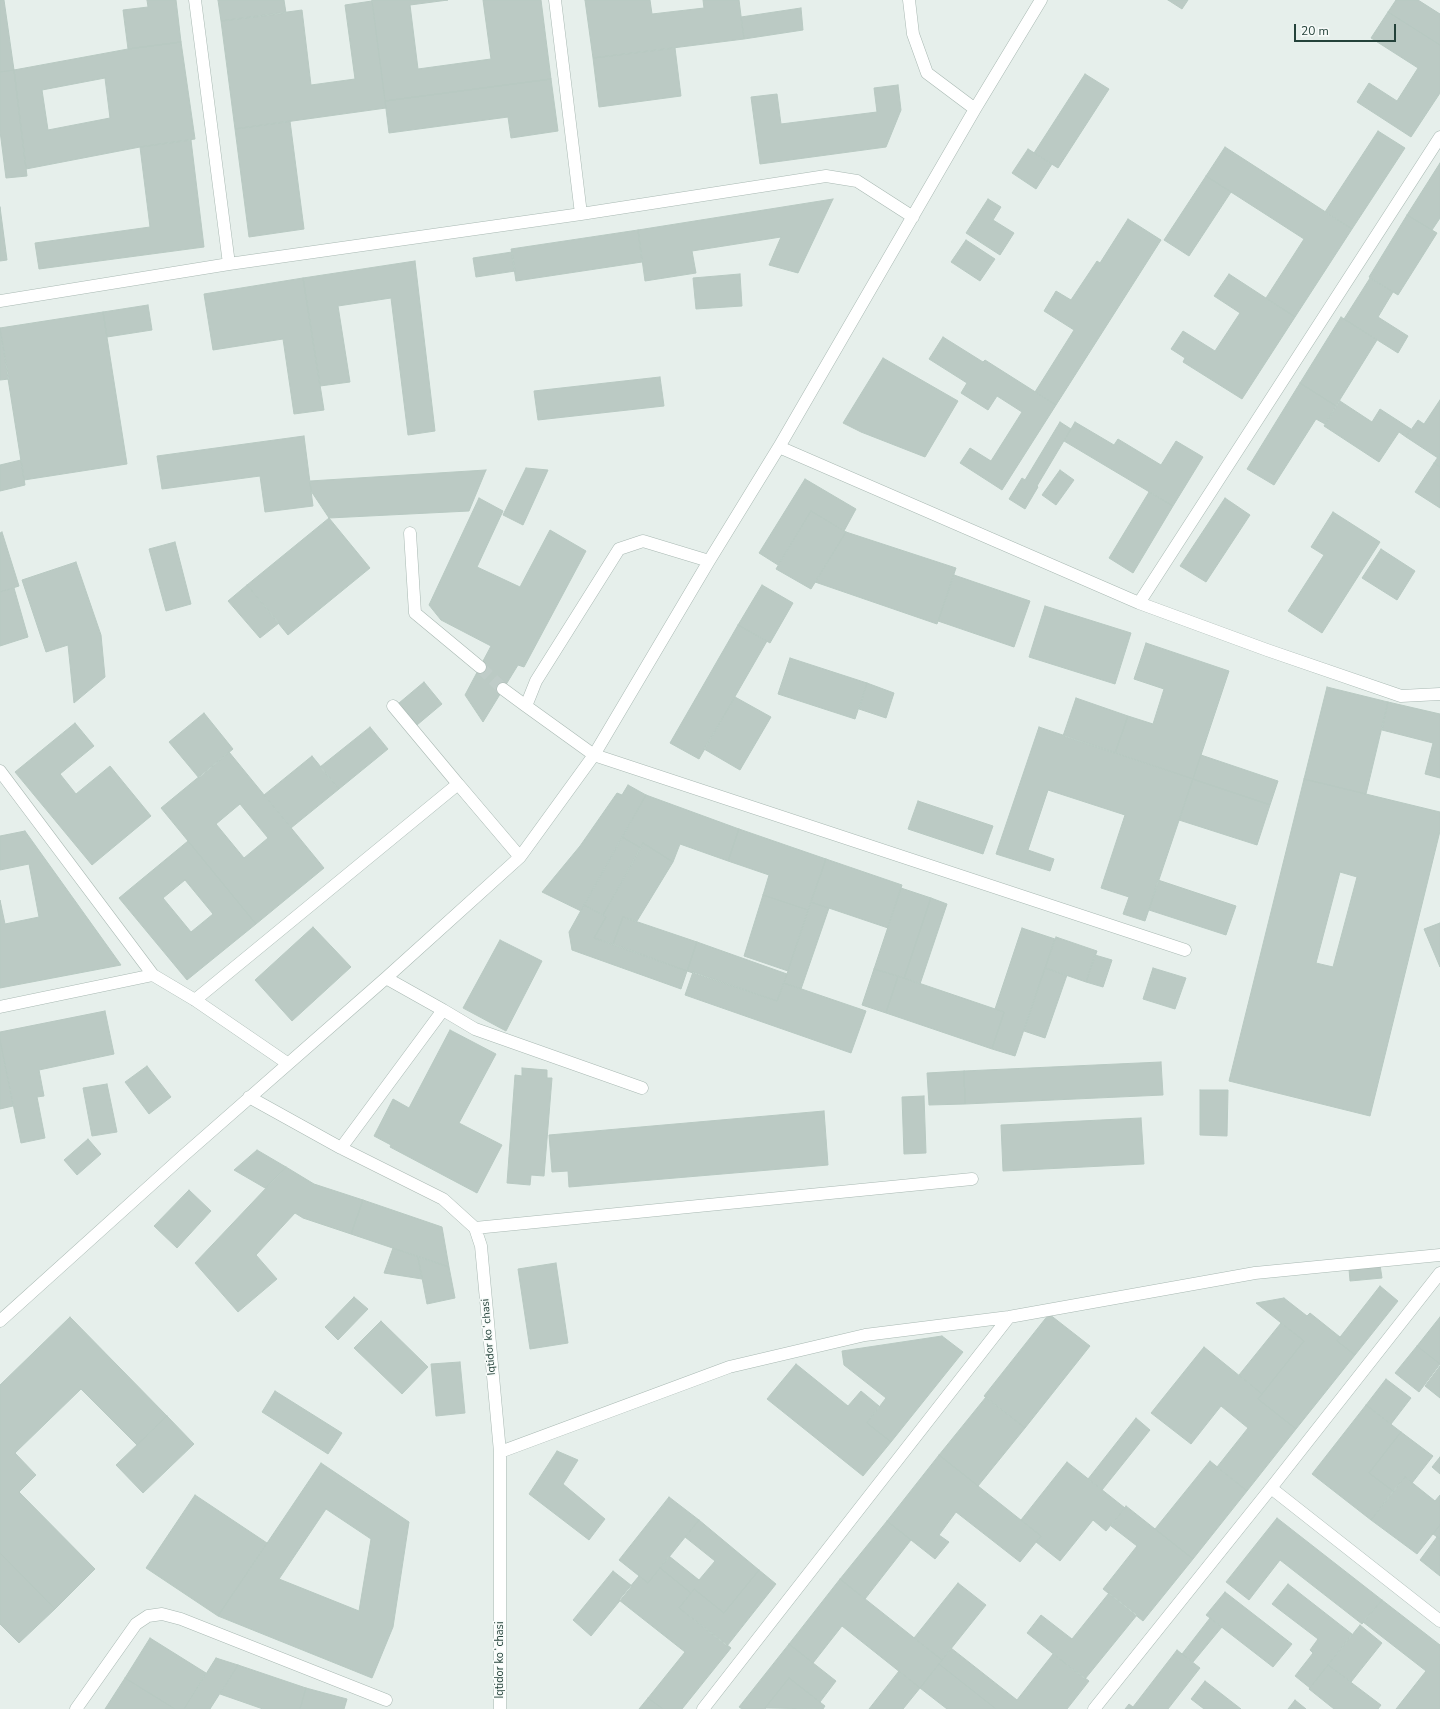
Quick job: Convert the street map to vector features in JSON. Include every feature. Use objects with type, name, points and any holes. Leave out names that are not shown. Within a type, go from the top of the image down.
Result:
[{"type":"street","points":[[195,0],[229,264]]},
{"type":"street","points":[[555,0],[581,214]]},
{"type":"street","points":[[908,0],[913,34],[926,73],[975,109]]},
{"type":"street","points":[[0,1320],[287,1063],[386,978],[520,857],[594,755],[709,561],[779,448],[975,109],[1041,0]]},
{"type":"street","points":[[1139,604],[1440,137]]},
{"type":"street","points":[[0,301],[229,264],[581,214],[826,176],[857,181],[913,217]]},
{"type":"street","points":[[779,448],[1139,604],[1401,696],[1440,694]]},
{"type":"street","points":[[410,533],[415,613],[480,667]]},
{"type":"street","points":[[526,706],[536,681],[619,549],[643,541],[709,561]]},
{"type":"street","points":[[503,688],[594,755],[1185,950]]},
{"type":"street","points":[[393,706],[520,857]]},
{"type":"street","points":[[0,771],[153,975],[195,1000],[287,1063]]},
{"type":"street","points":[[195,1000],[458,784]]},
{"type":"street","points":[[0,1007],[153,975]]},
{"type":"street","points":[[386,978],[475,1029],[642,1088]]},
{"type":"street","points":[[340,1148],[443,1010]]},
{"type":"street","points":[[249,1097],[340,1148],[443,1199],[475,1228],[972,1180]]},
{"type":"street","name":"Iqtidor koʻchasi","points":[[475,1228],[481,1246],[500,1452],[500,1709]]},
{"type":"street","points":[[500,1452],[729,1367],[865,1335],[1009,1317],[1255,1273],[1440,1255]]},
{"type":"street","points":[[1094,1709],[1271,1488],[1440,1273]]},
{"type":"street","points":[[703,1709],[1009,1317]]},
{"type":"street","points":[[1271,1488],[1440,1621]]},
{"type":"street","points":[[76,1709],[136,1624],[148,1616],[162,1614],[188,1622],[386,1700]]},
{"type":"building","points":[[0,0],[4,0],[14,70],[0,72]]},
{"type":"building","points":[[147,0],[176,0],[181,42],[128,49],[123,10],[148,7]]},
{"type":"building","points":[[218,0],[284,0],[286,13],[221,21]]},
{"type":"building","points":[[372,0],[448,0],[410,5],[418,69],[491,59],[483,0],[541,0],[551,79],[385,101]]},
{"type":"building","points":[[585,0],[650,0],[652,14],[704,8],[703,0],[739,0],[744,39],[593,58]]},
{"type":"building","points":[[1168,0],[1188,0],[1182,9]]},
{"type":"building","points":[[1396,0],[1418,0],[1440,14],[1440,45],[1388,12]]},
{"type":"building","points":[[372,1],[386,108],[235,129],[221,21],[302,10],[311,85],[355,79],[345,5]]},
{"type":"building","points":[[801,8],[803,30],[744,39],[741,17]]},
{"type":"building","points":[[1388,12],[1440,45],[1440,93],[1411,137],[1357,102],[1369,83],[1397,101],[1418,68],[1371,38]]},
{"type":"building","points":[[181,42],[195,139],[140,147],[26,169],[14,70],[128,49]],"holes":[[[105,78],[110,118],[48,130],[42,90]]]},
{"type":"building","points":[[675,48],[681,96],[599,107],[593,58]]},
{"type":"building","points":[[14,70],[27,176],[6,178],[0,131],[0,72]]},
{"type":"building","points":[[1085,74],[1109,89],[1058,168],[1034,153]]},
{"type":"building","points":[[551,79],[558,131],[511,138],[508,117],[389,133],[385,101]]},
{"type":"building","points":[[898,85],[901,110],[886,147],[760,164],[751,97],[777,94],[781,124],[877,112],[874,88]]},
{"type":"building","points":[[290,121],[304,229],[249,237],[235,129]]},
{"type":"building","points":[[1378,131],[1405,148],[1352,229],[1325,212]]},
{"type":"building","points":[[191,140],[204,247],[39,269],[35,243],[150,227],[140,147]]},
{"type":"building","points":[[1225,147],[1352,229],[1295,317],[1266,298],[1304,239],[1206,176]]},
{"type":"building","points":[[1028,149],[1052,164],[1036,189],[1012,173]]},
{"type":"building","points":[[1440,163],[1440,218],[1432,230],[1407,215]]},
{"type":"building","points":[[1206,176],[1231,192],[1189,256],[1164,240]]},
{"type":"building","points":[[833,199],[798,273],[769,265],[781,237],[692,251],[696,273],[645,281],[638,230]]},
{"type":"building","points":[[988,199],[1001,207],[993,220],[1014,233],[1000,255],[966,233]]},
{"type":"building","points":[[0,207],[7,260],[0,261]]},
{"type":"building","points":[[1407,215],[1437,233],[1398,295],[1369,277]]},
{"type":"building","points":[[1128,219],[1161,240],[1056,405],[1035,392],[1074,330],[1044,311],[1056,291],[1071,300],[1097,261],[1100,263]]},
{"type":"building","points":[[638,230],[642,262],[516,281],[511,249]]},
{"type":"building","points":[[966,240],[995,259],[980,281],[951,262]]},
{"type":"building","points":[[512,252],[515,271],[476,277],[473,258]]},
{"type":"building","points":[[415,261],[435,431],[408,435],[391,298],[338,306],[350,382],[320,386],[303,278]]},
{"type":"building","points":[[740,274],[742,306],[696,309],[693,278]]},
{"type":"building","points":[[1229,274],[1295,317],[1242,399],[1183,362],[1185,358],[1171,349],[1183,331],[1215,351],[1240,313],[1214,296]]},
{"type":"building","points":[[303,278],[324,410],[294,414],[283,339],[213,350],[204,294]]},
{"type":"building","points":[[1370,278],[1393,292],[1378,317],[1408,336],[1398,353],[1344,319]]},
{"type":"building","points":[[148,305],[152,330],[107,337],[103,312]]},
{"type":"building","points":[[103,312],[127,464],[24,480],[0,328]]},
{"type":"building","points":[[1341,317],[1377,340],[1336,406],[1300,383]]},
{"type":"building","points":[[0,328],[9,379],[0,380]]},
{"type":"building","points":[[943,337],[983,362],[985,360],[1056,405],[1002,490],[960,463],[970,448],[991,461],[1022,412],[997,396],[988,410],[961,393],[967,383],[929,359]]},
{"type":"building","points":[[883,358],[958,401],[925,457],[861,432],[843,423]]},
{"type":"building","points":[[660,377],[664,406],[538,420],[534,391]]},
{"type":"building","points":[[1300,383],[1336,406],[1325,424],[1316,419],[1274,485],[1247,469]]},
{"type":"building","points":[[1440,400],[1440,454],[1438,458],[1406,437],[1418,420],[1424,424]]},
{"type":"building","points":[[1340,401],[1372,422],[1380,409],[1411,429],[1406,437],[1399,432],[1379,462],[1324,426]]},
{"type":"building","points":[[1060,422],[1071,429],[1025,509],[1009,499],[1022,478],[1025,480]]},
{"type":"building","points":[[1075,422],[1114,445],[1118,439],[1161,465],[1176,441],[1203,457],[1173,506],[1064,441]]},
{"type":"building","points":[[304,436],[313,506],[265,512],[260,476],[162,489],[157,456]]},
{"type":"building","points":[[1440,454],[1440,467],[1434,463]]},
{"type":"building","points":[[21,460],[25,485],[0,491],[0,465]]},
{"type":"building","points":[[1434,463],[1440,467],[1440,508],[1415,492]]},
{"type":"building","points":[[526,468],[548,470],[523,525],[503,515]]},
{"type":"building","points":[[486,470],[469,511],[329,518],[311,491],[310,481]]},
{"type":"building","points":[[1060,470],[1074,480],[1056,505],[1042,495]]},
{"type":"building","points":[[805,479],[856,509],[844,531],[811,511],[778,565],[759,553]]},
{"type":"building","points":[[1149,492],[1173,506],[1133,573],[1109,558]]},
{"type":"building","points":[[479,498],[503,511],[477,567],[520,587],[550,530],[586,551],[524,667],[518,665],[483,722],[465,695],[491,646],[441,620],[429,605]]},
{"type":"building","points":[[1225,498],[1250,515],[1206,582],[1180,566]]},
{"type":"building","points":[[811,511],[846,532],[811,589],[776,569]]},
{"type":"building","points":[[1333,512],[1380,542],[1322,633],[1288,611],[1324,555],[1311,547]]},
{"type":"building","points":[[329,518],[370,568],[288,635],[247,585]]},
{"type":"building","points":[[2,532],[19,586],[0,592],[0,533]]},
{"type":"building","points":[[846,532],[956,568],[937,624],[815,582]]},
{"type":"building","points":[[175,542],[191,604],[166,611],[149,549]]},
{"type":"building","points":[[1381,549],[1415,571],[1397,600],[1362,578]]},
{"type":"building","points":[[76,562],[101,635],[105,677],[74,703],[68,645],[46,652],[22,580]]},
{"type":"building","points":[[954,575],[1030,601],[1014,647],[938,621]]},
{"type":"building","points":[[247,585],[279,623],[260,638],[228,601]]},
{"type":"building","points":[[762,585],[793,603],[770,643],[738,625]]},
{"type":"building","points":[[14,588],[28,637],[0,646],[0,592]]},
{"type":"building","points":[[1045,606],[1131,633],[1115,684],[1029,657]]},
{"type":"building","points":[[738,625],[767,641],[699,759],[670,743]]},
{"type":"building","points":[[1146,643],[1229,671],[1193,779],[1115,753],[1128,716],[1153,724],[1164,689],[1134,679]]},
{"type":"building","points":[[790,658],[867,683],[855,719],[778,694]]},
{"type":"building","points":[[424,682],[442,704],[417,725],[399,703]]},
{"type":"building","points":[[867,683],[894,693],[886,718],[859,709]]},
{"type":"building","points":[[1327,687],[1388,702],[1366,794],[1304,779]]},
{"type":"building","points":[[735,697],[771,717],[740,770],[704,749]]},
{"type":"building","points":[[1076,698],[1128,716],[1115,753],[1063,736]]},
{"type":"building","points":[[1388,702],[1440,714],[1440,778],[1425,774],[1433,743],[1382,730]]},
{"type":"building","points":[[204,713],[233,749],[199,778],[169,742]]},
{"type":"building","points":[[75,723],[94,746],[60,774],[76,794],[110,766],[151,816],[92,865],[15,772]]},
{"type":"building","points":[[370,727],[388,749],[339,789],[320,767]]},
{"type":"building","points":[[1039,727],[1193,779],[1145,921],[1123,914],[1129,897],[1101,888],[1125,815],[1048,790],[1028,850],[1054,859],[1050,871],[996,854]]},
{"type":"building","points":[[229,752],[324,868],[256,924],[161,808]],"holes":[[[240,804],[268,838],[244,858],[216,824]]]},
{"type":"building","points":[[1201,755],[1278,781],[1270,805],[1193,779]]},
{"type":"building","points":[[312,756],[339,789],[291,828],[264,795]]},
{"type":"building","points":[[1193,779],[1270,805],[1257,845],[1179,820]]},
{"type":"building","points":[[1304,779],[1440,812],[1440,831],[1370,1116],[1229,1081]],"holes":[[[1340,872],[1357,877],[1333,967],[1316,963]]]},
{"type":"building","points":[[628,785],[646,795],[581,911],[542,892],[580,846],[617,793],[622,795]]},
{"type":"building","points":[[646,795],[739,829],[728,861],[680,844],[673,862],[643,843],[641,848],[622,837]]},
{"type":"building","points":[[918,801],[993,826],[983,854],[908,829]]},
{"type":"building","points":[[739,829],[826,859],[808,910],[763,895],[769,875],[728,861]]},
{"type":"building","points":[[25,831],[121,965],[0,988],[0,900],[5,924],[39,917],[29,864],[0,870],[0,836]]},
{"type":"building","points":[[622,837],[641,848],[603,915],[584,905]]},
{"type":"building","points":[[188,841],[256,924],[187,980],[119,898]],"holes":[[[185,880],[213,914],[191,932],[163,898]]]},
{"type":"building","points":[[643,843],[673,862],[637,921],[623,917],[613,944],[594,938],[606,917],[603,915]]},
{"type":"building","points":[[826,859],[902,885],[888,928],[811,902]]},
{"type":"building","points":[[1158,880],[1236,906],[1226,935],[1149,910]]},
{"type":"building","points":[[901,888],[931,898],[904,978],[874,969]]},
{"type":"building","points":[[763,895],[808,910],[788,971],[744,956]]},
{"type":"building","points":[[931,898],[947,904],[920,984],[904,978]]},
{"type":"building","points":[[811,902],[829,908],[801,989],[784,983]]},
{"type":"building","points":[[584,905],[606,917],[594,938],[687,971],[681,989],[572,950],[569,932]]},
{"type":"building","points":[[623,917],[697,942],[687,971],[613,944]]},
{"type":"building","points":[[1440,923],[1440,967],[1424,929]]},
{"type":"building","points":[[313,927],[351,967],[292,1021],[255,980]]},
{"type":"building","points":[[1022,928],[1055,939],[1015,1056],[992,1049],[1004,1012],[995,1009]]},
{"type":"building","points":[[1056,937],[1097,951],[1086,982],[1045,968]]},
{"type":"building","points":[[500,940],[542,961],[506,1031],[463,1008]]},
{"type":"building","points":[[697,942],[787,974],[777,1001],[687,971]]},
{"type":"building","points":[[1095,955],[1112,960],[1103,987],[1086,982]]},
{"type":"building","points":[[1045,968],[1067,975],[1045,1038],[1024,1031]]},
{"type":"building","points":[[1153,968],[1186,978],[1175,1009],[1143,999]]},
{"type":"building","points":[[874,969],[898,976],[886,1013],[862,1005]]},
{"type":"building","points":[[693,972],[777,1001],[784,983],[866,1011],[851,1053],[685,995]]},
{"type":"building","points":[[898,976],[1004,1012],[992,1049],[886,1013]]},
{"type":"building","points":[[105,1011],[114,1054],[39,1070],[44,1096],[37,1097],[45,1138],[21,1143],[0,1040],[0,1032]]},
{"type":"building","points":[[450,1030],[496,1054],[459,1123],[502,1145],[477,1193],[390,1147],[391,1145],[374,1136],[393,1099],[409,1108]]},
{"type":"building","points":[[0,1040],[13,1106],[0,1109]]},
{"type":"building","points":[[1161,1062],[1163,1095],[965,1104],[964,1071]]},
{"type":"building","points":[[147,1066],[171,1097],[149,1114],[125,1082]]},
{"type":"building","points":[[522,1068],[547,1070],[547,1078],[552,1078],[544,1176],[531,1175],[530,1185],[507,1183],[515,1075],[522,1076]]},
{"type":"building","points":[[964,1071],[965,1104],[929,1105],[927,1073]]},
{"type":"building","points":[[107,1084],[117,1132],[92,1136],[83,1088]]},
{"type":"building","points":[[1200,1090],[1228,1090],[1227,1136],[1200,1135]]},
{"type":"building","points":[[924,1096],[926,1153],[904,1154],[902,1097]]},
{"type":"building","points":[[824,1111],[828,1165],[569,1187],[568,1171],[552,1172],[549,1135]]},
{"type":"building","points":[[1141,1118],[1144,1164],[1003,1171],[1001,1125]]},
{"type":"building","points":[[88,1139],[101,1154],[77,1175],[64,1160]]},
{"type":"building","points":[[257,1150],[286,1167],[265,1188],[234,1170]]},
{"type":"building","points":[[286,1167],[314,1184],[363,1200],[351,1234],[303,1218],[295,1213],[256,1255],[277,1279],[238,1312],[195,1263]]},
{"type":"building","points":[[189,1190],[211,1211],[177,1248],[154,1226]]},
{"type":"building","points":[[363,1200],[442,1227],[449,1267],[351,1234]]},
{"type":"building","points":[[393,1248],[418,1257],[422,1279],[384,1273]]},
{"type":"building","points":[[418,1257],[449,1267],[455,1298],[427,1304]]},
{"type":"building","points":[[556,1263],[568,1343],[530,1349],[518,1269]]},
{"type":"building","points":[[1380,1265],[1382,1278],[1350,1281],[1349,1269]]},
{"type":"building","points":[[1380,1286],[1398,1301],[1355,1355],[1337,1341]]},
{"type":"building","points":[[354,1297],[368,1309],[338,1340],[325,1327]]},
{"type":"building","points":[[1284,1298],[1307,1316],[1310,1313],[1340,1337],[1337,1341],[1355,1355],[1296,1429],[1258,1399],[1304,1341],[1256,1303]]},
{"type":"building","points":[[1049,1314],[1090,1346],[1025,1428],[984,1396]]},
{"type":"building","points":[[70,1317],[167,1416],[137,1445],[81,1389],[15,1453],[36,1475],[19,1492],[95,1569],[55,1609],[0,1553],[0,1385]]},
{"type":"building","points":[[1440,1317],[1440,1364],[1417,1346]]},
{"type":"building","points":[[381,1321],[428,1367],[402,1394],[354,1348]]},
{"type":"building","points":[[1281,1323],[1304,1341],[1262,1394],[1239,1375]]},
{"type":"building","points":[[942,1336],[963,1352],[891,1442],[867,1423],[886,1398],[844,1365],[842,1351]]},
{"type":"building","points":[[1417,1346],[1440,1364],[1419,1392],[1395,1373]]},
{"type":"building","points":[[1204,1347],[1262,1394],[1258,1399],[1296,1429],[1247,1491],[1217,1467],[1248,1428],[1221,1406],[1191,1444],[1151,1413]]},
{"type":"building","points":[[460,1362],[465,1413],[436,1416],[431,1364]]},
{"type":"building","points":[[796,1364],[848,1406],[861,1391],[879,1406],[867,1423],[891,1442],[863,1476],[767,1399]]},
{"type":"building","points":[[1440,1366],[1440,1398],[1425,1386]]},
{"type":"building","points":[[1386,1379],[1411,1398],[1391,1424],[1366,1405]]},
{"type":"building","points":[[275,1391],[342,1433],[328,1454],[262,1412]]},
{"type":"building","points":[[986,1397],[1025,1428],[978,1486],[939,1455]]},
{"type":"building","points":[[1366,1405],[1401,1432],[1369,1473],[1393,1491],[1371,1520],[1312,1474]]},
{"type":"building","points":[[167,1416],[194,1444],[143,1493],[116,1465]]},
{"type":"building","points":[[1136,1418],[1150,1430],[1102,1490],[1088,1479]]},
{"type":"building","points":[[1401,1432],[1433,1456],[1412,1483],[1405,1477],[1393,1491],[1369,1473]]},
{"type":"building","points":[[557,1451],[578,1460],[563,1484],[605,1519],[589,1540],[529,1494]]},
{"type":"building","points":[[939,1455],[1041,1536],[1020,1562],[956,1512],[939,1535],[949,1542],[935,1559],[887,1521]]},
{"type":"building","points":[[1440,1457],[1440,1474],[1432,1467]]},
{"type":"building","points":[[1210,1461],[1247,1491],[1193,1559],[1155,1529]]},
{"type":"building","points":[[1067,1462],[1125,1508],[1106,1531],[1093,1520],[1060,1561],[1036,1542],[1041,1536],[1021,1520]]},
{"type":"building","points":[[321,1463],[409,1522],[393,1627],[372,1678],[218,1616]],"holes":[[[326,1509],[371,1539],[359,1611],[279,1579]]]},
{"type":"building","points":[[1405,1477],[1435,1501],[1440,1495],[1440,1525],[1417,1554],[1371,1520]]},
{"type":"building","points":[[195,1495],[267,1543],[218,1616],[146,1568]]},
{"type":"building","points":[[669,1497],[699,1520],[648,1583],[619,1560]]},
{"type":"building","points":[[1126,1506],[1193,1559],[1143,1621],[1103,1589],[1137,1546],[1111,1526]]},
{"type":"building","points":[[1277,1518],[1382,1600],[1362,1624],[1280,1560],[1249,1600],[1226,1582]]},
{"type":"building","points":[[699,1520],[759,1570],[724,1613],[694,1589],[691,1593],[660,1568],[669,1556],[699,1580],[715,1561],[685,1537]]},
{"type":"building","points":[[887,1521],[911,1540],[865,1599],[840,1579]]},
{"type":"building","points":[[1440,1525],[1440,1539],[1433,1534]]},
{"type":"building","points":[[1437,1537],[1440,1539],[1440,1576],[1420,1560]]},
{"type":"building","points":[[0,1553],[55,1609],[19,1643],[0,1624]]},
{"type":"building","points":[[660,1568],[691,1593],[679,1608],[731,1648],[682,1709],[663,1709],[648,1698],[685,1652],[619,1600],[639,1576],[648,1583]]},
{"type":"building","points":[[759,1570],[776,1584],[727,1646],[679,1608],[694,1589],[724,1613]]},
{"type":"building","points":[[613,1571],[632,1586],[591,1636],[573,1620]]},
{"type":"building","points":[[840,1579],[942,1660],[920,1688],[842,1626],[813,1663],[789,1644]]},
{"type":"building","points":[[958,1583],[986,1605],[942,1660],[914,1638]]},
{"type":"building","points":[[1288,1584],[1352,1634],[1310,1688],[1295,1676],[1313,1653],[1310,1650],[1318,1639],[1272,1604]]},
{"type":"building","points":[[1225,1592],[1292,1644],[1273,1667],[1206,1615]]},
{"type":"building","points":[[1109,1593],[1137,1615],[1085,1679],[1027,1633],[1041,1615],[1072,1639]]},
{"type":"building","points":[[1382,1600],[1440,1645],[1440,1709],[1396,1709],[1426,1671],[1363,1622]]},
{"type":"building","points":[[1210,1618],[1222,1627],[1193,1662],[1182,1654]]},
{"type":"building","points":[[1360,1625],[1382,1643],[1351,1682],[1328,1665]]},
{"type":"building","points":[[150,1638],[206,1673],[184,1709],[175,1709],[125,1678]]},
{"type":"building","points":[[789,1644],[836,1681],[820,1702],[789,1678],[765,1708],[766,1709],[742,1709],[739,1707]]},
{"type":"building","points":[[951,1648],[1017,1700],[1053,1654],[1089,1681],[1067,1709],[996,1709],[939,1664]]},
{"type":"building","points":[[1177,1650],[1200,1668],[1168,1709],[1125,1709],[1129,1704],[1133,1707]]},
{"type":"building","points":[[216,1658],[238,1665],[210,1709],[184,1709]]},
{"type":"building","points":[[939,1664],[996,1709],[947,1709],[920,1688]]},
{"type":"building","points":[[238,1665],[306,1688],[300,1709],[263,1709],[220,1694]]},
{"type":"building","points":[[1328,1665],[1381,1705],[1378,1709],[1334,1709],[1309,1689]]},
{"type":"building","points":[[899,1671],[920,1688],[903,1709],[869,1709]]},
{"type":"building","points":[[125,1678],[175,1709],[105,1709]]},
{"type":"building","points":[[789,1678],[825,1706],[823,1709],[765,1708]]},
{"type":"building","points":[[1205,1681],[1241,1709],[1204,1709],[1191,1699]]},
{"type":"building","points":[[306,1688],[347,1699],[344,1709],[300,1709]]},
{"type":"building","points":[[648,1698],[663,1709],[639,1709]]},
{"type":"building","points":[[1295,1700],[1306,1709],[1288,1709]]},
{"type":"tunnel","points":[[480,667],[503,689]]}]
